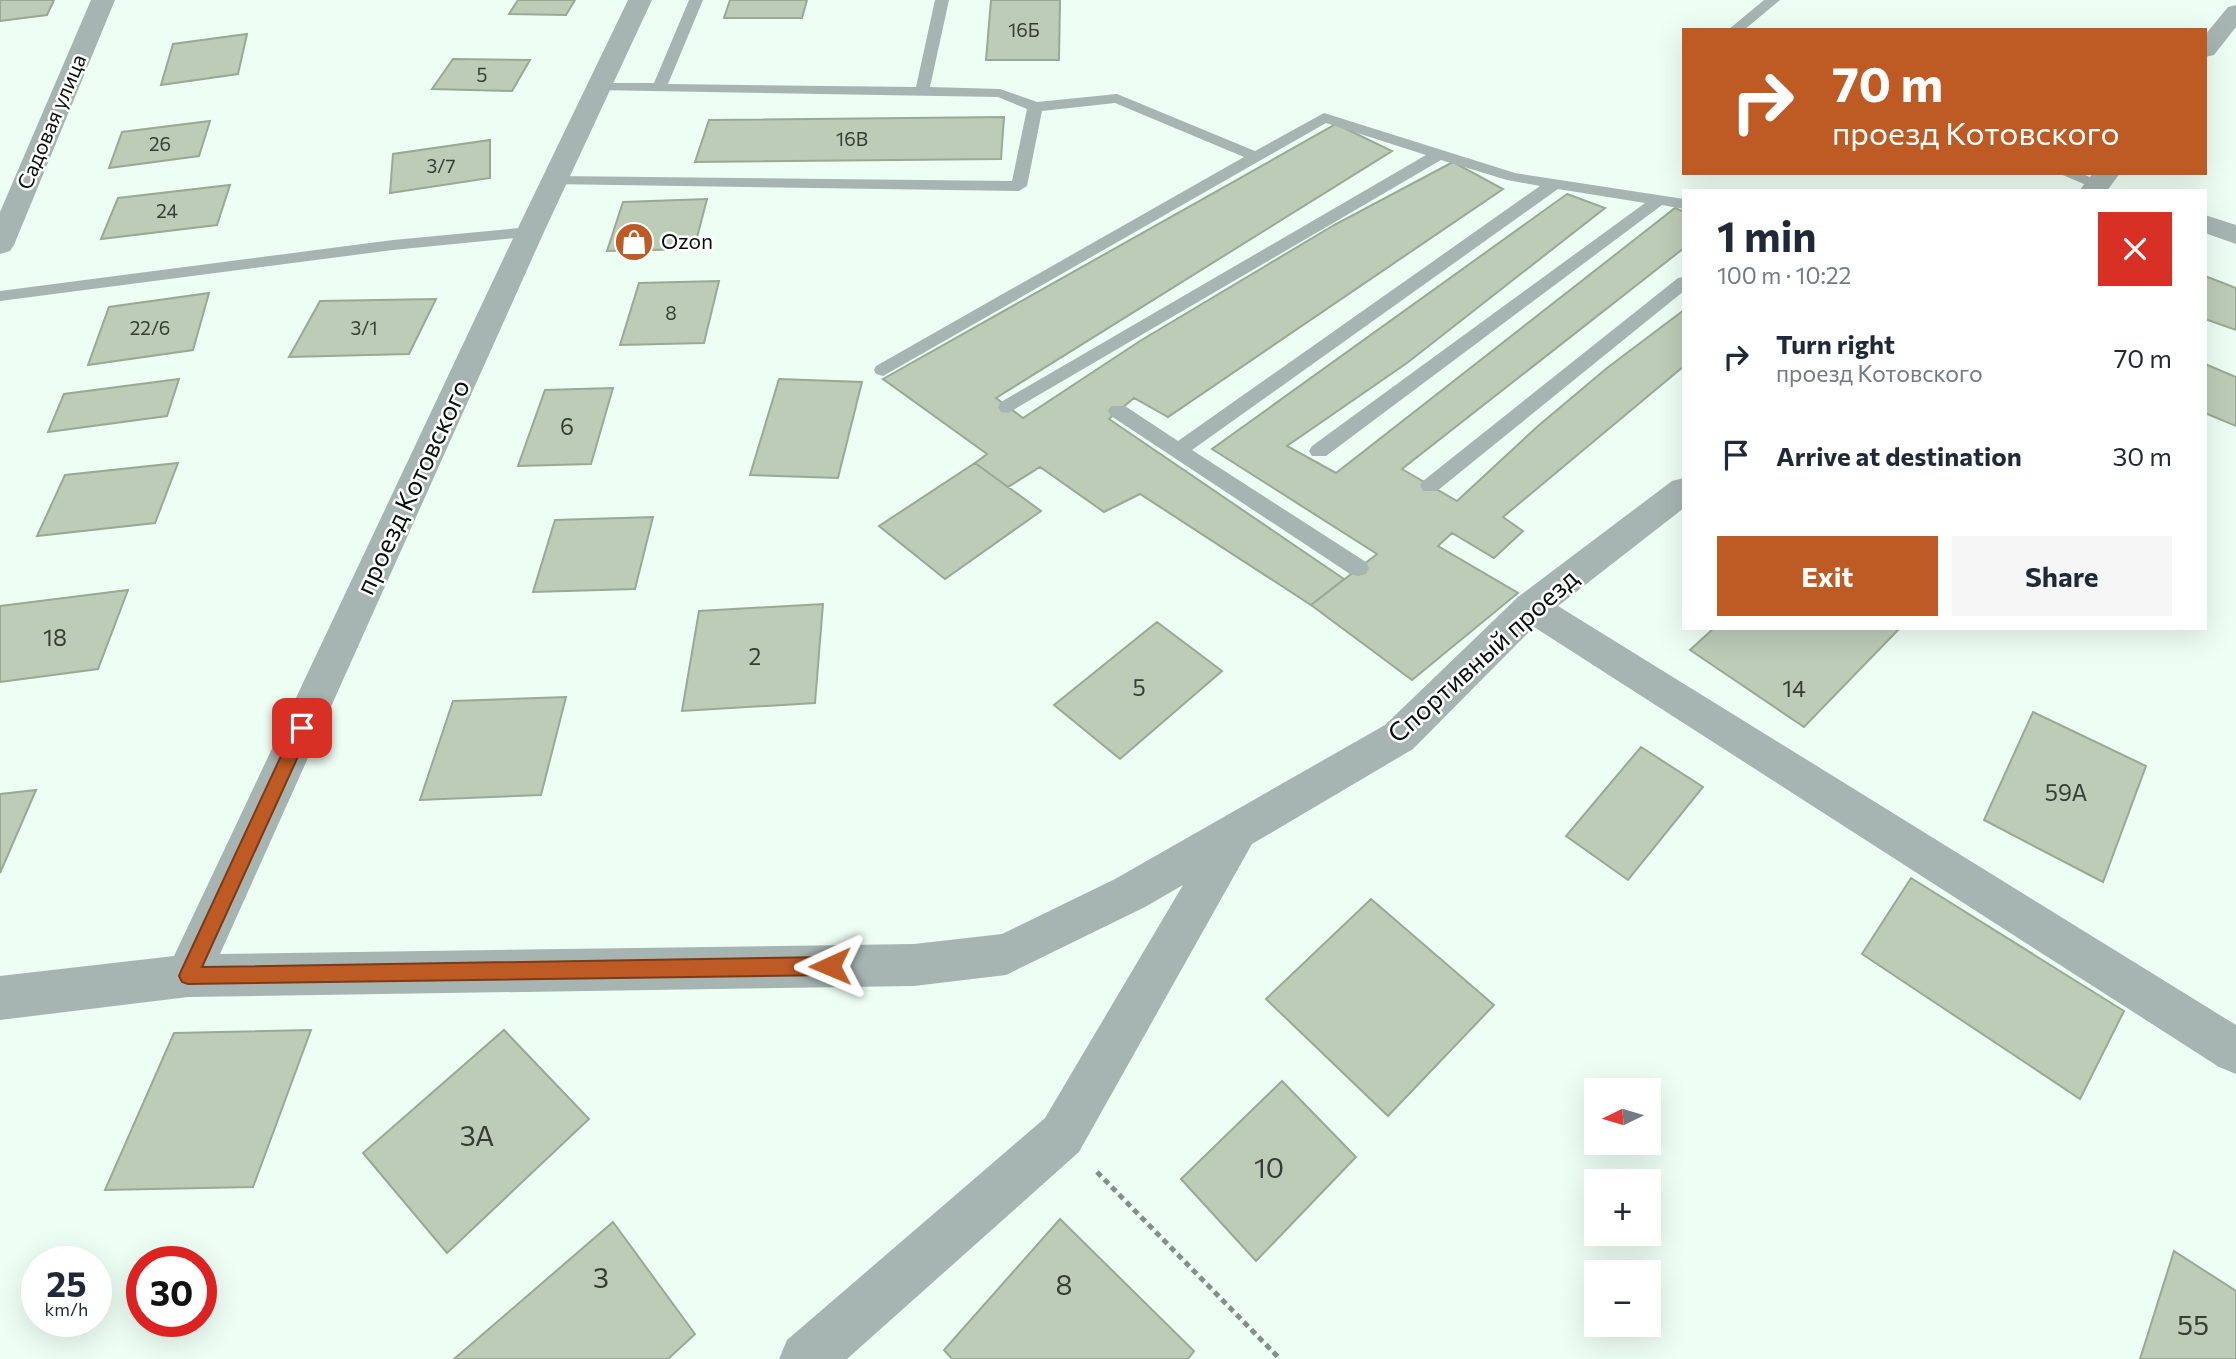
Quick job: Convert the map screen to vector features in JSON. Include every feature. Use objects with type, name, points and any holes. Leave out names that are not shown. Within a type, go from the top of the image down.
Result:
[{"type":"street","name":"Садовая улица","points":[[0,245],[103,0]]},
{"type":"street","name":"проезд Котовского","points":[[188,976],[530,232],[640,0]]},
{"type":"street","points":[[2207,48],[2236,12]]},
{"type":"street","points":[[2207,224],[2236,234]]},
{"type":"street","name":"Спортивный проезд","points":[[0,998],[188,976],[914,965],[1006,954],[1130,893],[1399,737],[1531,607],[1682,492]]},
{"type":"street","points":[[1531,607],[2236,1051]]},
{"type":"street","points":[[806,1359],[1062,1135],[1237,831]]},
{"type":"lane","points":[[659,88],[696,0]]},
{"type":"lane","points":[[922,92],[942,0]]},
{"type":"lane","points":[[1738,28],[1773,0]]},
{"type":"lane","points":[[600,88],[1000,93],[1035,107],[1118,98],[1256,157]]},
{"type":"lane","points":[[555,181],[1019,186],[1035,107]]},
{"type":"lane","points":[[883,370],[1324,118],[1513,177],[1682,204]]},
{"type":"lane","points":[[1008,407],[1439,154]]},
{"type":"lane","points":[[2072,175],[2103,185]]},
{"type":"lane","points":[[1178,450],[1554,184]]},
{"type":"lane","points":[[1319,451],[1659,200]]},
{"type":"lane","points":[[0,296],[393,246],[530,232]]},
{"type":"lane","points":[[1430,486],[1682,284]]},
{"type":"lane","points":[[1118,411],[1359,568]]},
{"type":"path","points":[[1062,1135],[1280,1359]]},
{"type":"building","points":[[0,0],[54,0],[47,15],[0,21]]},
{"type":"building","points":[[518,0],[575,0],[566,15],[509,14]]},
{"type":"building","points":[[730,0],[807,0],[802,18],[724,18]]},
{"type":"building","points":[[991,0],[1060,0],[1059,60],[986,60]]},
{"type":"building","points":[[247,34],[238,74],[161,85],[173,44]]},
{"type":"building","points":[[453,59],[530,60],[512,91],[432,89]]},
{"type":"building","points":[[1004,117],[1001,159],[695,162],[709,120]]},
{"type":"building","points":[[210,121],[199,156],[109,168],[122,132]]},
{"type":"building","points":[[1336,124],[1392,151],[996,398],[1023,418],[1140,341],[1334,225],[1453,162],[1503,189],[1168,417],[1134,398],[1109,419],[1344,579],[1311,605],[1140,494],[1104,512],[1040,467],[1008,487],[975,463],[987,454],[883,379]]},
{"type":"building","points":[[490,140],[490,178],[390,193],[393,154]]},
{"type":"building","points":[[230,185],[217,225],[101,239],[118,198]]},
{"type":"building","points":[[1567,194],[1605,208],[1407,363],[1287,446],[1336,473],[1675,208],[1682,211],[1682,250],[1402,469],[1457,501],[1538,426],[1607,368],[1682,312],[1682,368],[1503,517],[1523,531],[1494,558],[1452,533],[1438,546],[1518,593],[1412,680],[1311,605],[1377,554],[1212,449]]},
{"type":"building","points":[[707,199],[694,249],[607,251],[623,202]]},
{"type":"building","points":[[2207,277],[2236,288],[2236,330],[2207,320]]},
{"type":"building","points":[[719,281],[704,343],[620,345],[639,283]]},
{"type":"building","points":[[209,293],[193,350],[88,365],[109,307]]},
{"type":"building","points":[[436,299],[409,354],[289,357],[320,301]]},
{"type":"building","points":[[2207,365],[2236,377],[2236,426],[2207,414]]},
{"type":"building","points":[[179,379],[167,416],[48,432],[64,394]]},
{"type":"building","points":[[779,379],[862,382],[838,478],[750,475]]},
{"type":"building","points":[[613,388],[591,464],[518,466],[545,390]]},
{"type":"building","points":[[178,463],[155,523],[37,536],[65,475]]},
{"type":"building","points":[[975,463],[1041,511],[945,579],[879,526]]},
{"type":"building","points":[[653,517],[635,589],[533,592],[555,520]]},
{"type":"building","points":[[128,590],[98,669],[0,682],[0,606]]},
{"type":"building","points":[[823,604],[815,703],[682,711],[699,611]]},
{"type":"building","points":[[1157,622],[1222,671],[1120,759],[1054,705]]},
{"type":"building","points":[[1712,630],[1898,630],[1804,727],[1690,650]]},
{"type":"building","points":[[566,697],[541,795],[420,800],[453,701]]},
{"type":"building","points":[[2033,712],[2146,766],[2103,882],[1984,820]]},
{"type":"building","points":[[1641,747],[1703,787],[1628,880],[1566,836]]},
{"type":"building","points":[[36,790],[0,873],[0,794]]},
{"type":"building","points":[[1911,878],[2124,1011],[2080,1099],[1862,954]]},
{"type":"building","points":[[1371,899],[1494,1005],[1388,1116],[1266,999]]},
{"type":"building","points":[[311,1030],[253,1187],[105,1190],[174,1033]]},
{"type":"building","points":[[504,1030],[589,1119],[447,1253],[363,1153]]},
{"type":"building","points":[[1282,1081],[1356,1157],[1256,1261],[1181,1179]]},
{"type":"building","points":[[1060,1219],[1194,1351],[1188,1359],[952,1359],[944,1350]]},
{"type":"building","points":[[613,1222],[695,1334],[668,1359],[454,1359]]},
{"type":"building","points":[[2174,1251],[2236,1291],[2236,1359],[2140,1359]]},
{"type":"place","name":"Ozon","points":[[634,242]]},
{"type":"route","points":[[302,728],[188,976],[830,966]]}]
